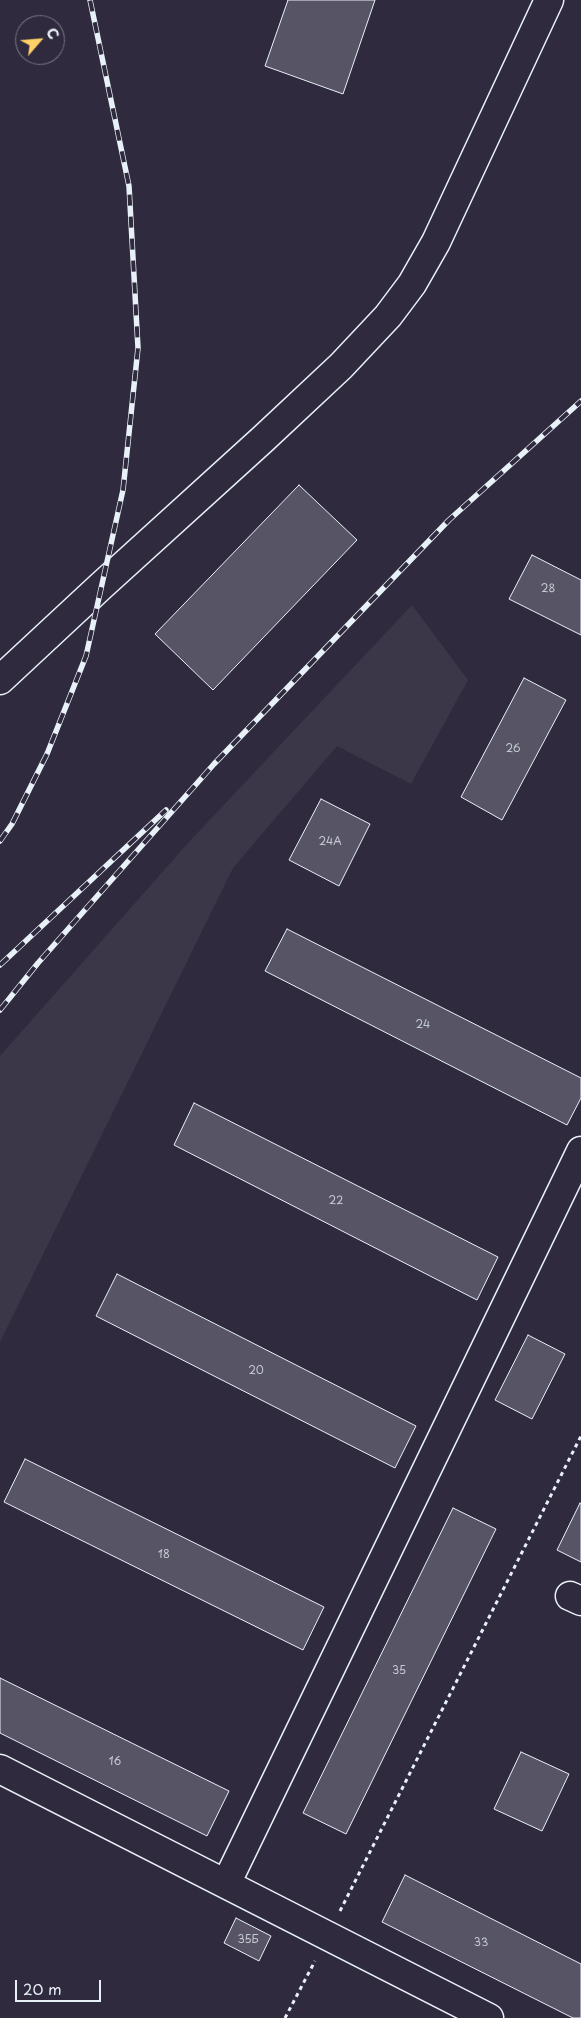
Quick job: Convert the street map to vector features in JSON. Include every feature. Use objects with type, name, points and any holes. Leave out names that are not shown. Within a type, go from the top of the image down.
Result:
[{"type":"lane","points":[[0,680],[292,412],[341,366],[388,316],[412,284],[436,242],[549,0]]},
{"type":"lane","points":[[226,1884],[581,1151]]},
{"type":"lane","points":[[0,1769],[489,2018]]},
{"type":"path","points":[[284,2018],[328,1936],[581,1436]]},
{"type":"shaded area","points":[[412,605],[468,680],[411,784],[337,746],[233,868],[0,1342],[0,1056],[188,843]]},
{"type":"building","points":[[288,0],[375,0],[343,94],[265,66]]},
{"type":"building","points":[[299,485],[357,540],[213,690],[155,634]]},
{"type":"building","points":[[532,555],[581,580],[581,635],[509,599]]},
{"type":"building","points":[[524,678],[566,700],[502,820],[461,797]]},
{"type":"building","points":[[321,799],[370,824],[339,886],[289,860]]},
{"type":"building","points":[[287,929],[581,1078],[581,1098],[567,1125],[265,971]]},
{"type":"building","points":[[194,1103],[498,1257],[477,1300],[174,1145]]},
{"type":"building","points":[[117,1274],[416,1426],[395,1468],[96,1316]]},
{"type":"building","points":[[528,1335],[565,1354],[532,1419],[495,1400]]},
{"type":"building","points":[[25,1459],[324,1607],[303,1650],[4,1502]]},
{"type":"building","points":[[581,1504],[581,1562],[557,1550]]},
{"type":"building","points":[[453,1508],[496,1529],[346,1834],[303,1813]]},
{"type":"building","points":[[0,1678],[229,1791],[207,1836],[0,1733]]},
{"type":"building","points":[[521,1752],[569,1774],[542,1831],[494,1809]]},
{"type":"building","points":[[405,1875],[581,1964],[581,2018],[573,2018],[382,1922]]},
{"type":"building","points":[[236,1918],[271,1936],[259,1961],[224,1943]]},
{"type":"railway","points":[[0,841],[12,824],[47,754],[86,656],[123,490],[138,348],[129,186],[90,0]]},
{"type":"railway","points":[[0,1010],[38,963],[214,764],[449,520],[581,401]]},
{"type":"railway","points":[[0,965],[166,810]]}]
